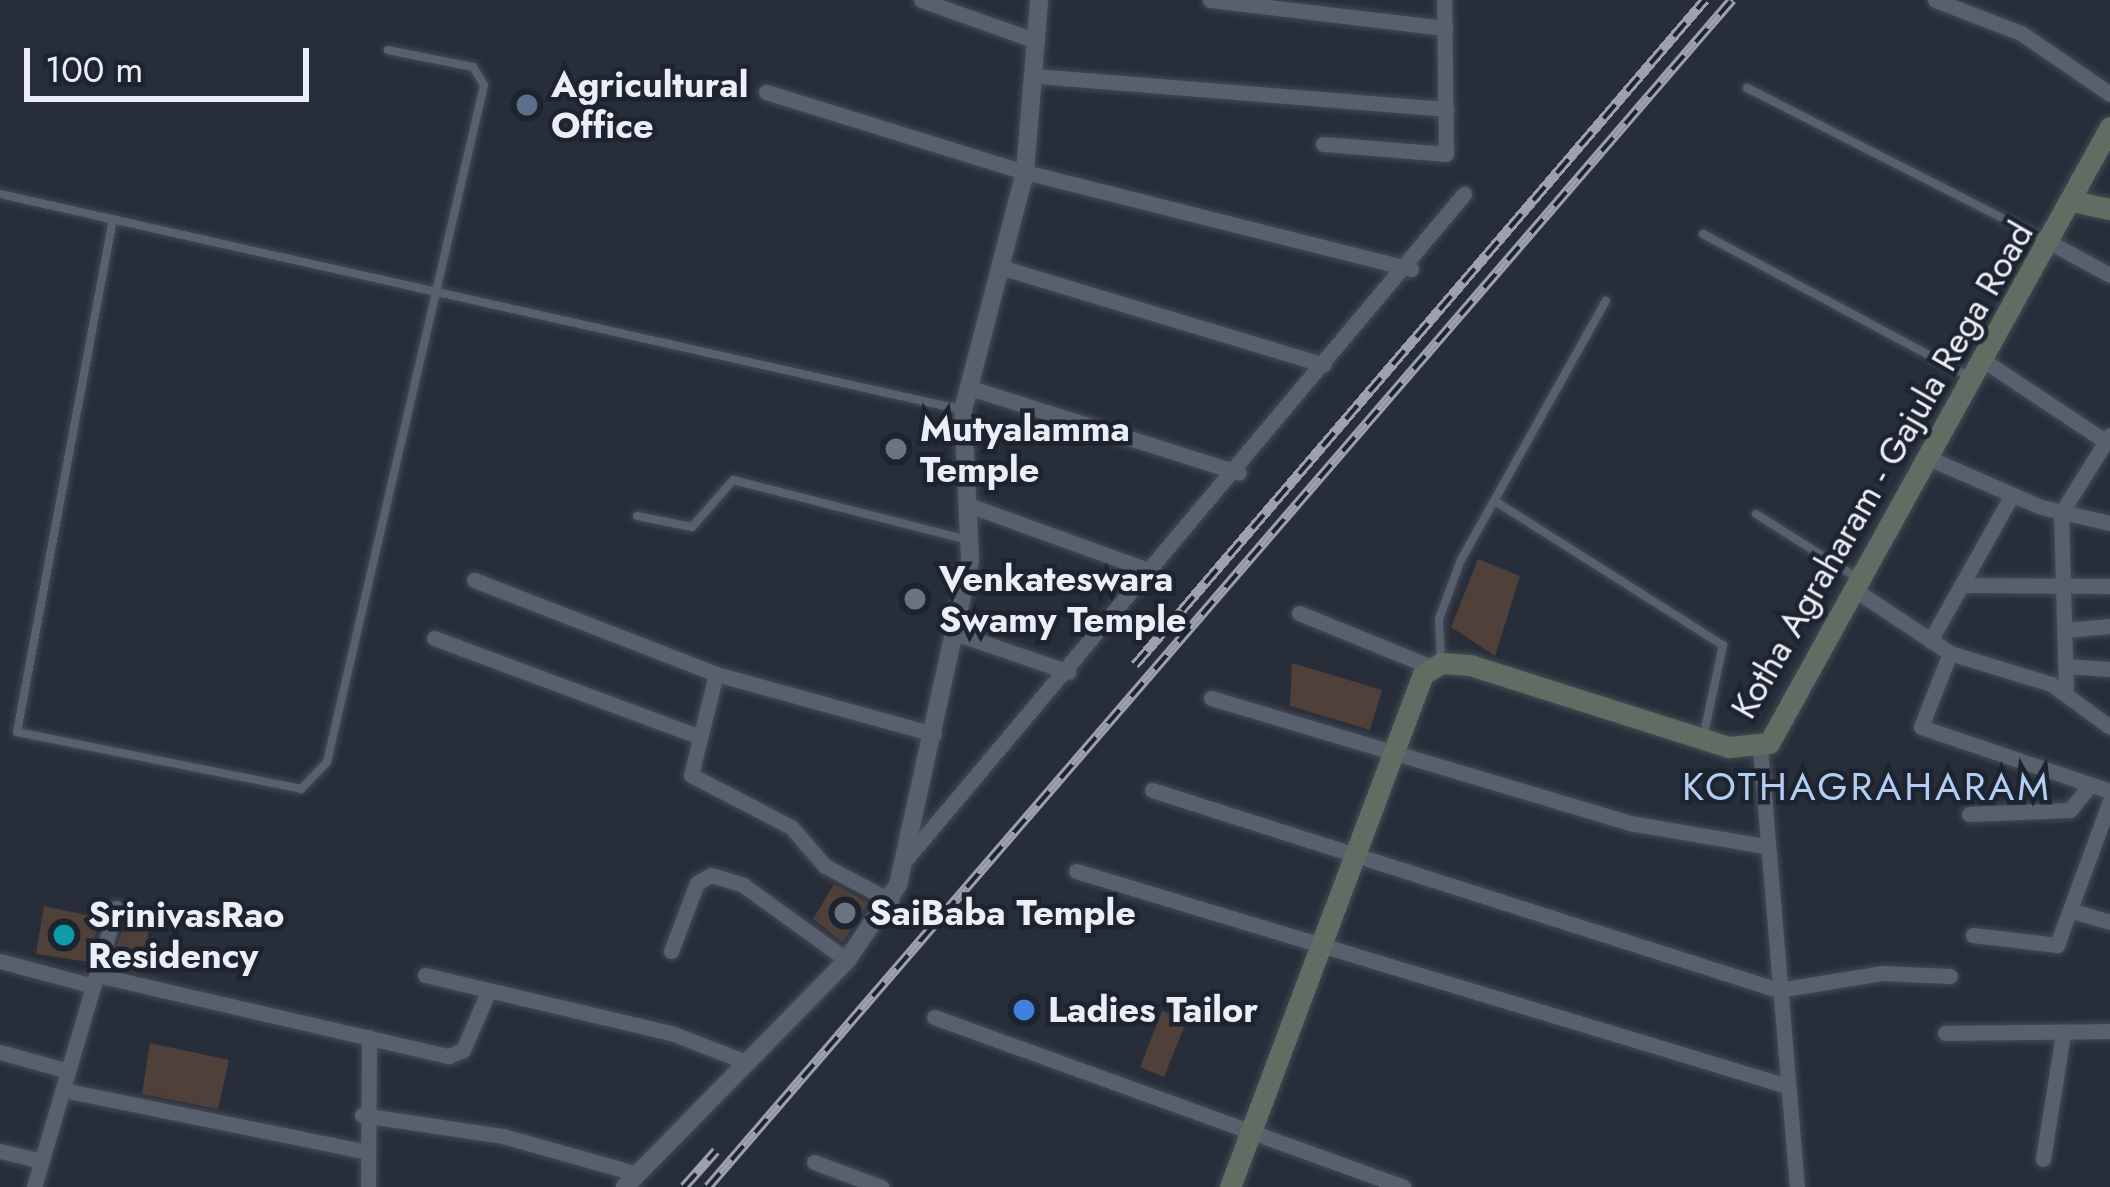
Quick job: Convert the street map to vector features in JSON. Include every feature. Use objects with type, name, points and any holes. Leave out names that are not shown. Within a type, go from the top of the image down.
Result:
[{"type":"main road","name":"Kotha Agraharam - Gajula Rega Road","points":[[1436,665],[1702,739],[1760,747],[1778,732],[2110,127]]},
{"type":"main road","points":[[2072,201],[2110,209]]},
{"type":"main road","points":[[1230,1187],[1391,754],[1436,665]]},
{"type":"street","points":[[921,0],[1037,41]]},
{"type":"street","points":[[362,1115],[503,1136],[632,1180],[848,960],[891,901],[907,858],[973,542],[974,507],[963,410],[1025,172],[1039,0]]},
{"type":"street","points":[[1210,0],[1445,28]]},
{"type":"street","points":[[1323,144],[1447,154],[1444,0]]},
{"type":"street","points":[[1935,0],[2021,33],[2110,94]]},
{"type":"street","points":[[1036,76],[1447,109]]},
{"type":"street","points":[[766,92],[1025,172],[1411,268]]},
{"type":"street","points":[[907,858],[1411,268],[1464,194]]},
{"type":"street","points":[[2050,243],[2110,275]]},
{"type":"street","points":[[1000,267],[1324,365]]},
{"type":"street","points":[[1975,368],[2107,438],[2060,513],[2066,692]]},
{"type":"street","points":[[967,387],[1239,473]]},
{"type":"street","points":[[1926,457],[2060,513],[2110,523]]},
{"type":"street","points":[[1930,641],[2012,495]]},
{"type":"street","points":[[974,507],[1154,572]]},
{"type":"street","points":[[474,580],[716,674],[934,734]]},
{"type":"street","points":[[1858,585],[1950,653],[2066,692],[2110,727]]},
{"type":"street","points":[[1961,585],[2062,591],[2110,586]]},
{"type":"street","points":[[1299,613],[1436,665]]},
{"type":"street","points":[[2063,629],[2110,626]]},
{"type":"street","points":[[955,633],[1069,672]]},
{"type":"street","points":[[434,638],[697,736]]},
{"type":"street","points":[[1950,653],[1922,727],[2110,791]]},
{"type":"street","points":[[2065,666],[2110,669]]},
{"type":"street","points":[[716,674],[688,768],[697,781],[780,821],[825,866],[891,901]]},
{"type":"street","points":[[1211,698],[1630,823],[1765,846]]},
{"type":"street","points":[[1760,747],[1784,1085],[1797,1187]]},
{"type":"street","points":[[1969,814],[2070,810],[2091,784]]},
{"type":"street","points":[[1152,790],[1778,990],[1882,973],[1950,976]]},
{"type":"street","points":[[1973,935],[2057,945],[2110,801]]},
{"type":"street","points":[[1076,871],[1784,1085]]},
{"type":"street","points":[[671,951],[698,884],[711,874],[743,885],[848,960]]},
{"type":"street","points":[[34,1187],[116,908]]},
{"type":"street","points":[[2072,911],[2110,922]]},
{"type":"street","points":[[0,961],[458,1055],[489,990]]},
{"type":"street","points":[[425,975],[701,1041],[746,1063]]},
{"type":"street","points":[[934,1017],[1403,1187]]},
{"type":"street","points":[[1945,1033],[2110,1031]]},
{"type":"street","points":[[2042,1159],[2062,1034]]},
{"type":"street","points":[[368,1187],[362,1115],[369,1037]]},
{"type":"street","points":[[0,1052],[68,1071]]},
{"type":"street","points":[[63,1090],[363,1151]]},
{"type":"street","points":[[0,1151],[42,1161]]},
{"type":"street","points":[[814,1162],[881,1187]]},
{"type":"lane","points":[[113,219],[16,722],[32,742],[286,791],[313,783],[327,762],[484,76],[388,50]]},
{"type":"lane","points":[[1747,88],[2050,243]]},
{"type":"lane","points":[[0,194],[963,410]]},
{"type":"lane","points":[[1703,234],[1975,368]]},
{"type":"lane","points":[[1436,665],[1443,603],[1606,301]]},
{"type":"lane","points":[[637,516],[692,527],[733,480],[973,542]]},
{"type":"lane","points":[[1498,502],[1723,645],[1702,739]]},
{"type":"lane","points":[[1756,514],[1858,585]]},
{"type":"building","points":[[1478,559],[1520,576],[1495,656],[1451,627]]},
{"type":"building","points":[[1292,663],[1382,690],[1370,730],[1290,706]]},
{"type":"building","name":"SaiBaba Temple","points":[[834,884],[869,903],[843,942],[813,919]]},
{"type":"building","name":"SrinivasRao Residency","points":[[44,906],[100,918],[88,962],[36,954]]},
{"type":"building","points":[[128,910],[154,916],[136,972],[111,966]]},
{"type":"building","points":[[1162,1011],[1187,1020],[1164,1077],[1140,1067]]},
{"type":"building","points":[[150,1043],[229,1060],[218,1109],[142,1094]]},
{"type":"railway","points":[[1135,665],[1705,0]]},
{"type":"railway","points":[[708,1187],[1732,0]]},
{"type":"railway","points":[[684,1187],[716,1151]]},
{"type":"place","name":"Agricultural Office","points":[[527,105]]},
{"type":"place","name":"Mutyalamma Temple","points":[[896,449]]},
{"type":"place","name":"Venkateswara Swamy Temple","points":[[915,599]]},
{"type":"place","name":"SaiBaba Temple","points":[[845,913]]},
{"type":"place","name":"SrinivasRao Residency","points":[[64,935]]},
{"type":"place","name":"Ladies Tailor","points":[[1024,1010]]},
{"type":"district","name":"KOTHAGRAHARAM","points":[[1867,787]]}]
